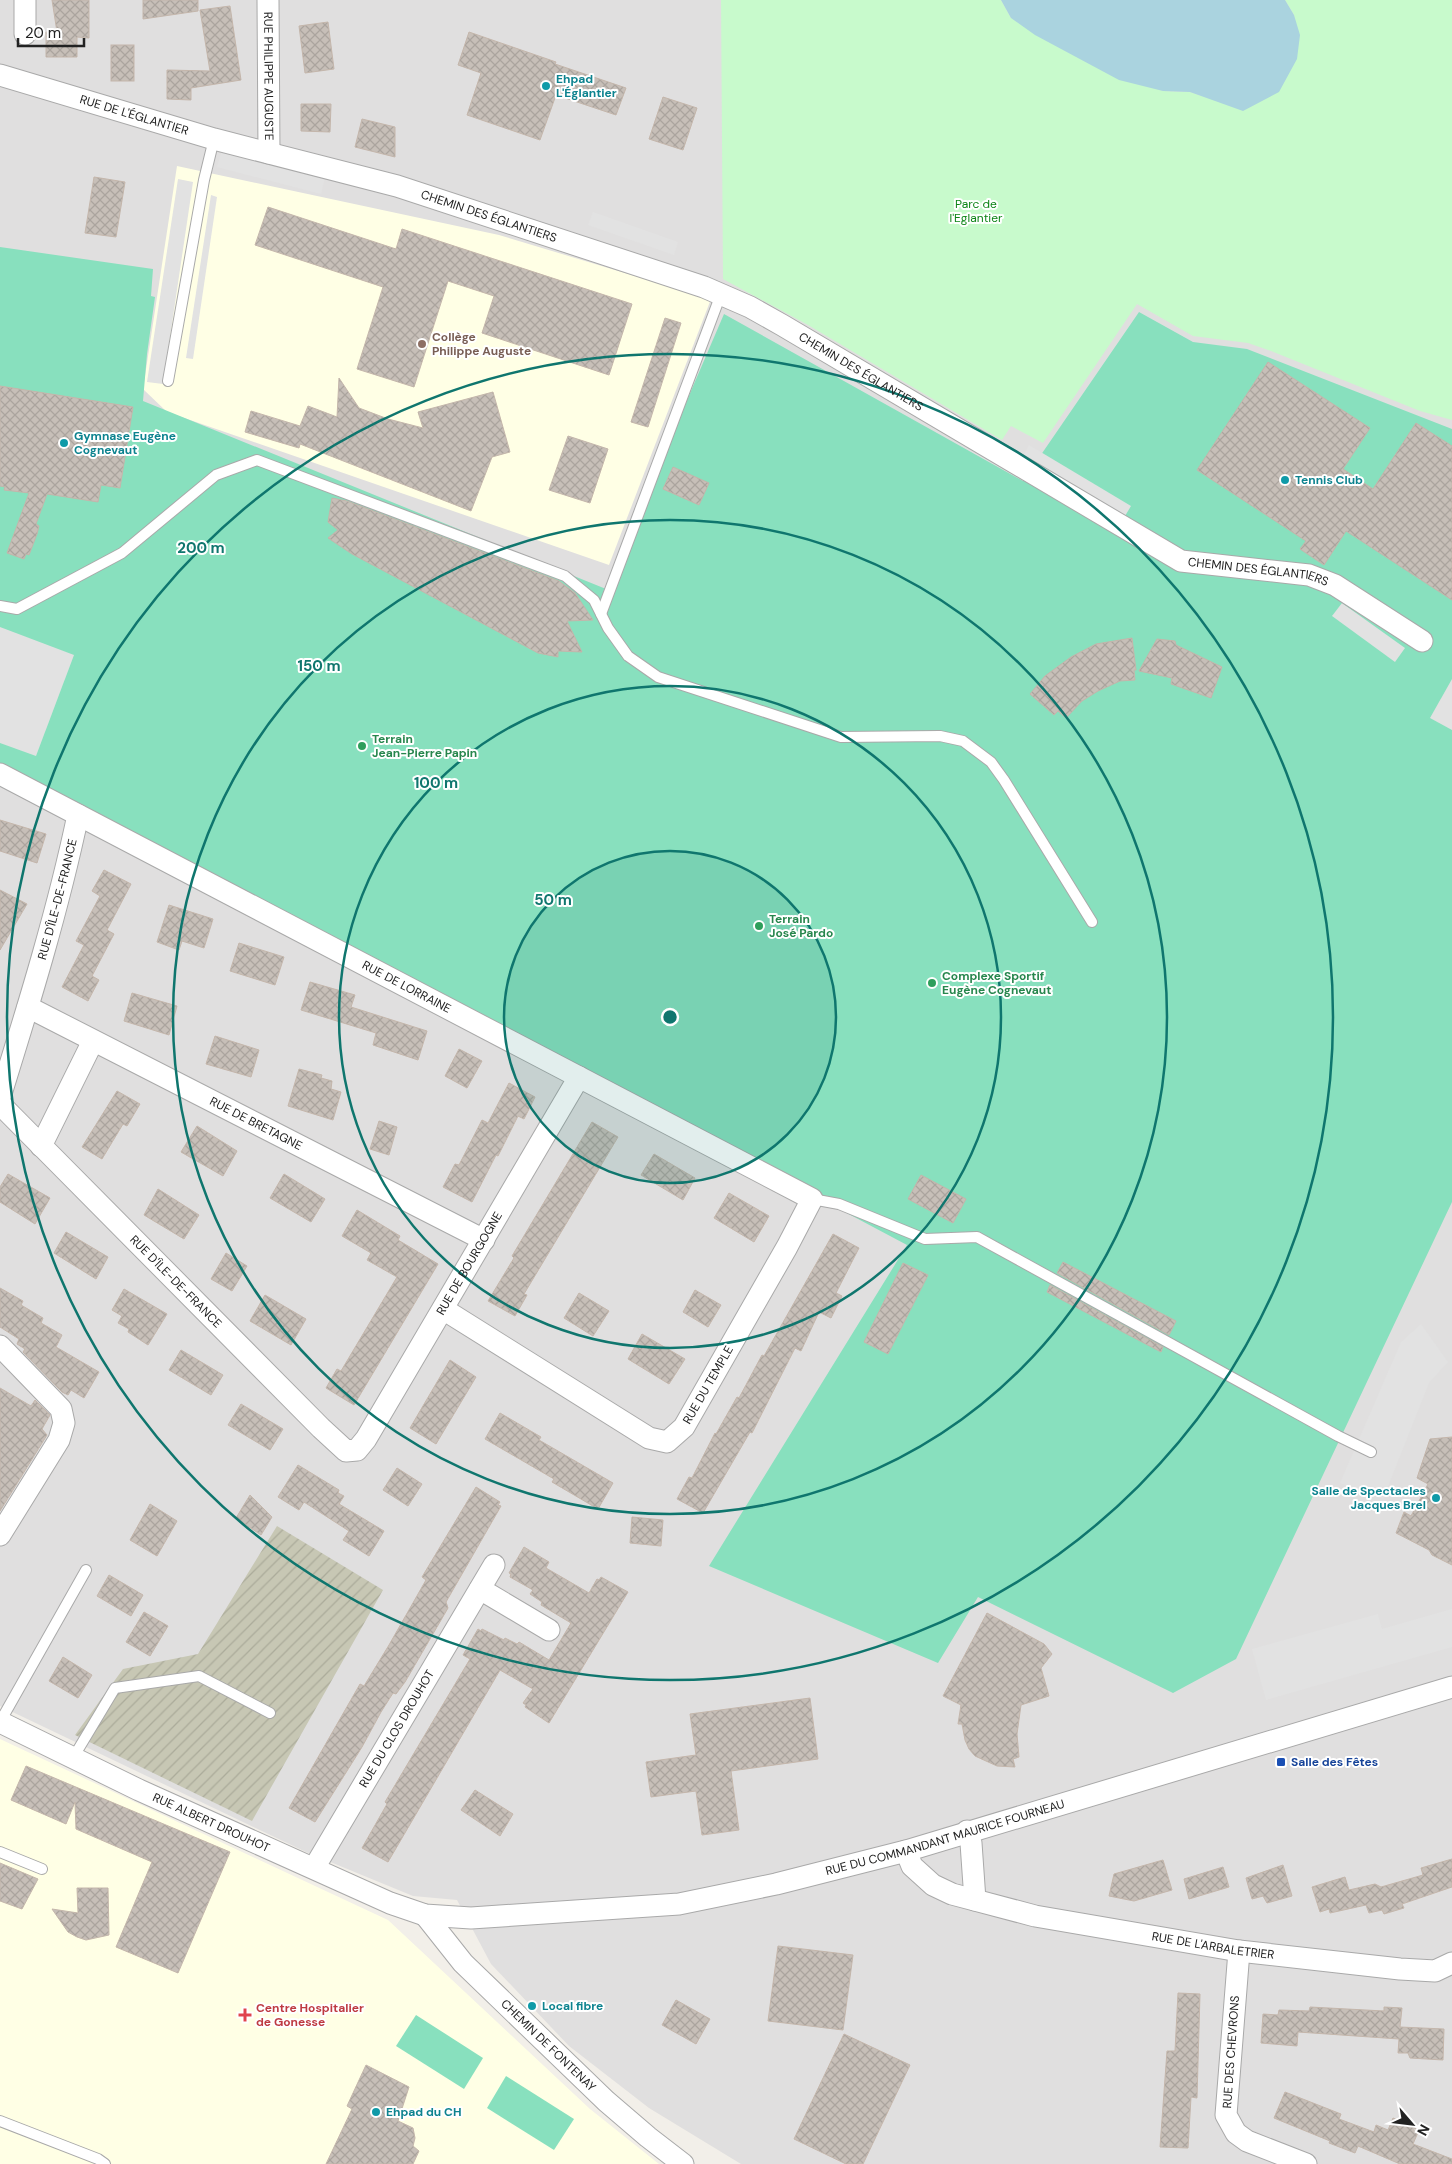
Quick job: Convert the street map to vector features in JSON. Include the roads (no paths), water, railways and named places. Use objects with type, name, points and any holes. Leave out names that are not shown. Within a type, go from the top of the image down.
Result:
[{"type":"street","points":[[25,0],[25,34]]},
{"type":"street","name":"RUE PHILIPPE AUGUSTE","points":[[268,0],[269,153]]},
{"type":"street","name":"RUE DE L'ÉGLANTIER","points":[[0,75],[214,139],[269,153]]},
{"type":"street","name":"CHEMIN DES ÉGLANTIERS","points":[[269,153],[397,186],[652,269],[721,294],[750,307],[782,325],[1181,561],[1309,575],[1335,585],[1422,641]]},
{"type":"street","name":"RUE DE LORRAINE","points":[[0,774],[812,1199]]},
{"type":"street","name":"RUE D'ÎLE-DE-FRANCE","points":[[0,1096],[28,1006],[70,855],[78,815]]},
{"type":"street","name":"RUE DE BRETAGNE","points":[[28,1006],[484,1240]]},
{"type":"street","points":[[41,1146],[93,1040]]},
{"type":"street","name":"RUE DE BOURGOGNE","points":[[358,1450],[579,1077]]},
{"type":"street","name":"RUE D'ÎLE-DE-FRANCE","points":[[0,1104],[321,1428],[346,1451],[358,1450]]},
{"type":"street","name":"RUE DU TEMPLE","points":[[443,1309],[649,1438],[667,1442],[684,1427],[787,1247],[812,1199]]},
{"type":"street","points":[[0,1346],[61,1409],[64,1423],[59,1440],[0,1535]]},
{"type":"street","name":"RUE DU CLOS DROUHOT","points":[[314,1868],[494,1565]]},
{"type":"street","points":[[480,1589],[549,1630]]},
{"type":"street","name":"RUE DU COMMANDANT MAURICE FOURNEAU","points":[[425,1915],[471,1918],[679,1904],[776,1884],[906,1851],[967,1831],[1452,1687]]},
{"type":"street","name":"RUE ALBERT DROUHOT","points":[[0,1722],[73,1758],[390,1903],[425,1915]]},
{"type":"street","points":[[967,1831],[971,1843],[976,1900]]},
{"type":"street","name":"RUE DE L'ARBALETRIER","points":[[906,1851],[912,1866],[933,1885],[952,1894],[1035,1916],[1239,1951],[1435,1971],[1452,1962]]},
{"type":"street","name":"CHEMIN DE FONTENAY","points":[[425,1915],[463,1963],[606,2101],[682,2164]]},
{"type":"street","name":"RUE DES CHEVRONS","points":[[1239,1951],[1226,2115],[1236,2133],[1246,2141],[1306,2164]]},
{"type":"lane","points":[[168,381],[204,180],[214,139]]},
{"type":"lane","points":[[601,614],[721,294]]},
{"type":"lane","points":[[0,606],[17,609],[122,553],[216,475],[257,460],[565,576],[594,600],[628,656],[658,677],[841,737],[940,736],[963,742],[991,762],[1000,774],[1092,922]]},
{"type":"lane","points":[[812,1199],[839,1204],[926,1239],[977,1237],[1338,1436],[1371,1452]]},
{"type":"lane","points":[[0,1722],[86,1570]]},
{"type":"lane","points":[[73,1758],[115,1688],[199,1676],[270,1713]]},
{"type":"lane","points":[[0,1852],[42,1869]]},
{"type":"lane","points":[[0,2121],[98,2159],[105,2164]]},
{"type":"water","points":[[1001,0],[1285,0],[1294,15],[1300,35],[1297,59],[1279,92],[1243,111],[1190,92],[1163,91],[1119,80],[1035,35],[1011,18]]},
{"type":"place","name":"Ehpad L'Églantier","points":[[546,86]]},
{"type":"place","name":"Collège Philippe Auguste","points":[[422,344]]},
{"type":"place","name":"Gymnase Eugène Cognevaut","points":[[64,443]]},
{"type":"place","name":"Tennis Club","points":[[1285,480]]},
{"type":"place","name":"Terrain Jean-Pierre Papin","points":[[362,746]]},
{"type":"place","name":"Terrain José Pardo","points":[[759,926]]},
{"type":"place","name":"Complexe Sportif Eugène Cognevaut","points":[[932,983]]},
{"type":"place","name":"Salle de Spectacles Jacques Brel","points":[[1436,1498]]},
{"type":"place","name":"Salle des Fêtes","points":[[1281,1762]]},
{"type":"place","name":"Local fibre","points":[[532,2006]]},
{"type":"place","name":"Centre Hospitalier de Gonesse","points":[[245,2015]]},
{"type":"place","name":"Ehpad du CH","points":[[376,2112]]},
{"type":"park label","name":"Parc de l'Eglantier","points":[[976,211]]}]
